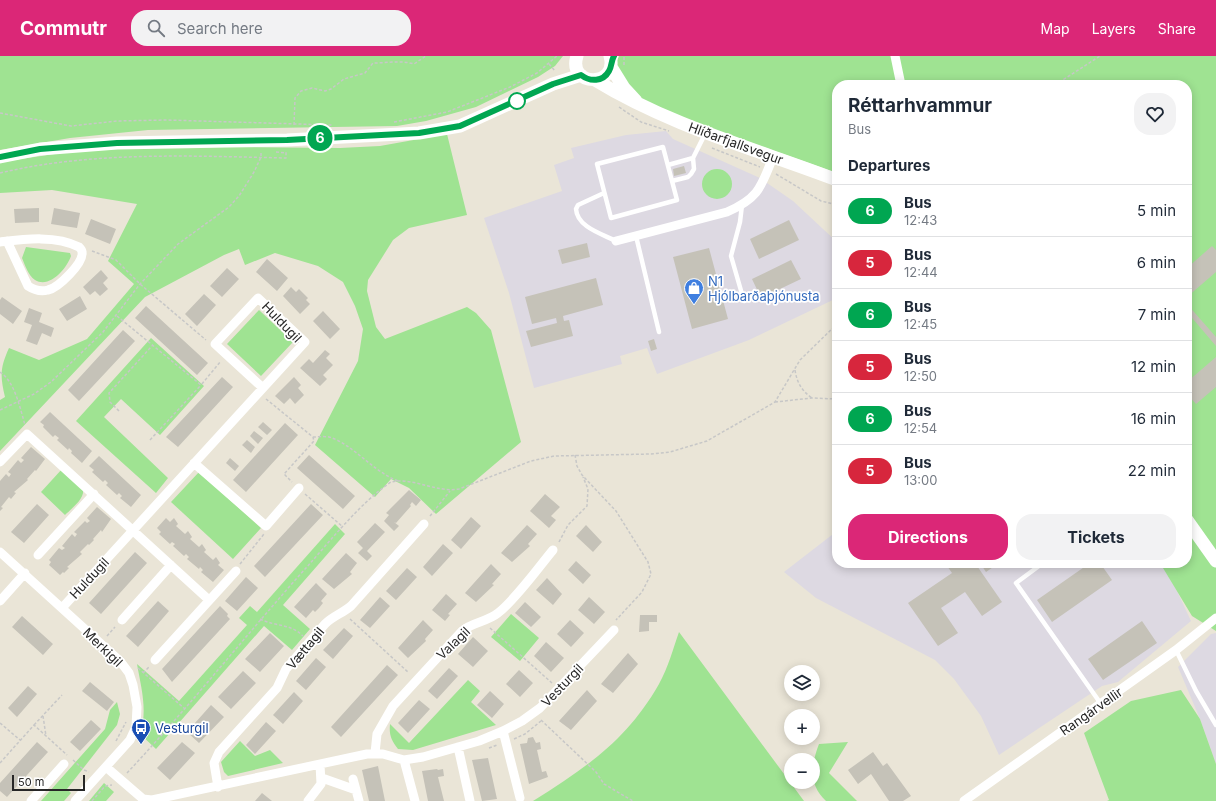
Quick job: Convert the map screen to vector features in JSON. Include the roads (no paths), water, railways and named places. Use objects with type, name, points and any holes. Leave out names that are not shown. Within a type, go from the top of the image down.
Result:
[{"type":"main road","points":[[595,80],[605,76],[612,60]]},
{"type":"main road","name":"Hlíðarfjallsvegur","points":[[612,60],[624,88],[637,102]]},
{"type":"main road","points":[[0,157],[40,149],[117,143],[287,140],[419,133],[460,126],[553,84],[578,65]]},
{"type":"main road","name":"Hlíðarfjallsvegur","points":[[578,65],[590,80],[595,80],[619,95],[637,102],[703,138],[770,163],[832,179]]},
{"type":"main road","points":[[1192,527],[1216,561]]},
{"type":"street","points":[[895,56],[900,80]]},
{"type":"street","points":[[616,241],[727,212],[742,205],[754,196],[760,189],[770,163]]},
{"type":"street","points":[[54,239],[79,247],[82,252],[82,257],[69,275],[54,288],[40,291],[28,286],[3,242],[54,239]]},
{"type":"street","name":"Huldugil","points":[[62,608],[305,342],[258,298],[213,345],[261,390]]},
{"type":"street","points":[[0,462],[27,434],[209,600]]},
{"type":"street","points":[[194,463],[266,526],[299,488]]},
{"type":"street","points":[[38,555],[94,494]]},
{"type":"street","name":"Vættagil","points":[[218,787],[214,757],[277,688],[286,669],[309,642],[329,620],[343,613],[424,524]]},
{"type":"street","name":"Valagil","points":[[375,753],[377,734],[393,706],[468,625],[492,617],[504,607],[553,550]]},
{"type":"street","name":"Merkigil","points":[[0,552],[120,662],[129,673],[133,685],[137,707],[136,727],[130,740],[75,801]]},
{"type":"street","points":[[122,620],[171,566]]},
{"type":"street","points":[[155,660],[236,571]]},
{"type":"street","points":[[0,601],[24,573]]},
{"type":"street","name":"Rangárvellir","points":[[964,801],[1176,650],[1216,618]]},
{"type":"street","name":"Vesturgil","points":[[106,767],[143,800],[161,799],[375,753],[404,760],[423,757],[458,747],[503,731],[533,713],[559,690],[614,630]]},
{"type":"street","points":[[503,731],[520,798]]},
{"type":"street","points":[[458,747],[470,801]]},
{"type":"street","points":[[404,760],[415,801]]},
{"type":"street","points":[[31,801],[64,764]]},
{"type":"street","points":[[308,801],[317,791],[322,778],[320,764]]},
{"type":"street","points":[[322,778],[356,790]]},
{"type":"street","points":[[353,779],[359,801]]},
{"type":"lane","points":[[672,182],[688,177],[691,174],[694,169],[693,158],[703,138]]},
{"type":"lane","points":[[662,147],[672,182],[677,200],[611,218],[597,164],[662,147]]},
{"type":"lane","points":[[668,165],[693,158]]},
{"type":"lane","points":[[604,193],[578,205],[576,214],[586,225],[616,241]]},
{"type":"lane","points":[[742,205],[740,222],[731,256],[744,301]]},
{"type":"lane","points":[[636,236],[659,332]]},
{"type":"lane","points":[[1036,568],[1016,583],[1101,704]]},
{"type":"lane","points":[[1176,650],[1196,691],[1216,724]]},
{"type":"place","name":"N1 Hjólbarðaþjónusta","points":[[694,305]]},
{"type":"place","name":"Vesturgil","points":[[141,745]]}]
